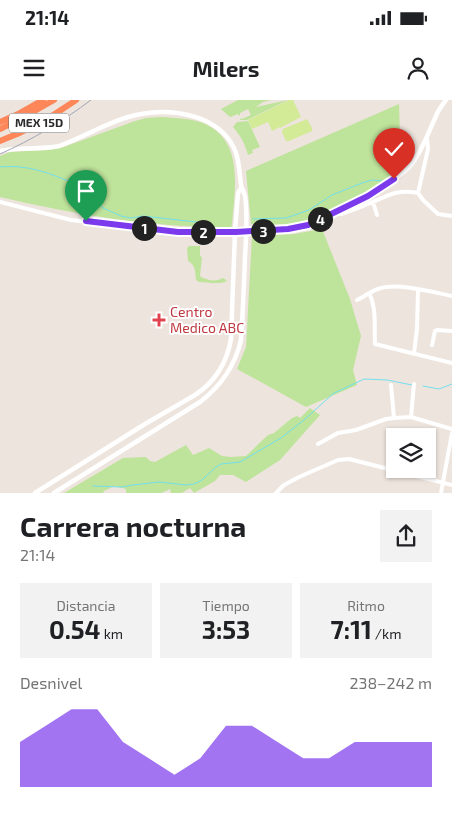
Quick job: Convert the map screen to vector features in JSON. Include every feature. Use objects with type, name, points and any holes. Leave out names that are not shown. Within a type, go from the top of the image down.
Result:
[{"type":"highway","points":[[0,122],[43,100]]},
{"type":"highway","name":"MEX 15D","points":[[0,129],[54,100]]},
{"type":"highway","name":"MEX 15D","points":[[0,141],[49,118],[76,100]]},
{"type":"street","points":[[0,202],[71,220],[178,232],[246,232],[297,228],[308,225],[368,196],[406,171],[427,139],[436,114],[446,100]]},
{"type":"street","points":[[0,151],[59,146],[125,118],[142,114],[161,112],[197,117],[224,132],[235,149],[239,161],[241,188],[245,194],[247,219],[241,340],[238,354],[225,377],[200,402],[54,493]]},
{"type":"street","points":[[418,193],[428,149],[427,139]]},
{"type":"street","points":[[35,493],[203,390],[218,373],[230,350],[238,193],[241,188]]},
{"type":"street","points":[[341,214],[392,193],[408,191],[418,193],[438,214],[452,216]]},
{"type":"street","points":[[373,202],[377,215]]},
{"type":"street","points":[[357,300],[379,288],[394,286],[452,296]]},
{"type":"street","points":[[414,353],[418,290]]},
{"type":"street","points":[[370,293],[376,316],[375,344],[452,363]]},
{"type":"street","points":[[432,345],[435,331],[452,331]]},
{"type":"street","points":[[410,418],[414,384]]},
{"type":"street","points":[[391,385],[394,418]]},
{"type":"street","points":[[318,444],[338,433],[356,430],[394,418],[410,418],[452,428]]},
{"type":"street","points":[[441,493],[452,433]]},
{"type":"street","points":[[276,493],[299,477],[338,460],[349,459],[452,485]]},
{"type":"street","points":[[66,474],[71,483]]},
{"type":"green space","points":[[238,100],[271,100],[263,102],[256,107],[288,100],[247,120],[240,120],[251,115],[248,109],[240,113],[240,116],[238,114],[230,117],[221,109]]},
{"type":"green space","points":[[289,100],[293,100],[301,117],[272,131],[268,122],[252,129],[248,120]]},
{"type":"green space","points":[[399,104],[400,136],[404,136],[394,151],[388,151],[381,160],[396,175],[334,210],[308,220],[278,225],[251,224],[246,171]]},
{"type":"green space","points":[[161,117],[200,122],[214,129],[224,139],[231,152],[234,165],[235,195],[231,228],[172,225],[114,219],[0,197],[0,156],[10,152],[61,148],[135,121]]},
{"type":"green space","points":[[307,119],[312,131],[286,141],[282,132],[283,129]]},
{"type":"green space","points":[[248,121],[260,147],[252,150],[253,153],[248,155],[239,134],[233,127],[237,122]]},
{"type":"green space","points":[[322,229],[350,299],[361,336],[353,370],[357,385],[306,407],[237,369],[246,347],[252,236],[294,234]]},
{"type":"green space","points":[[189,246],[200,246],[200,256],[202,257],[200,276],[209,280],[223,278],[227,281],[213,283],[196,280],[194,267],[188,261],[187,248]]},
{"type":"green space","points":[[310,408],[320,415],[280,460],[246,482],[233,475],[220,475],[215,481],[194,493],[190,488],[182,493],[171,493],[170,489],[161,493],[126,493],[126,489],[114,486],[103,493],[64,493],[123,458],[146,457],[150,461],[155,462],[186,445],[193,455],[209,448],[222,456],[246,456],[268,435],[274,433],[292,418],[297,416],[300,418]]},
{"type":"waterway","points":[[0,167],[30,168],[89,189],[98,194],[98,201],[103,208],[121,216],[131,218],[143,216],[196,222]]},
{"type":"waterway","points":[[253,219],[286,218],[309,210],[332,195],[362,183],[372,180],[382,181]]},
{"type":"waterway","points":[[93,486],[122,487],[159,482],[194,484],[202,480],[221,464],[240,462],[281,438],[334,393],[364,379],[387,380],[412,385]]},
{"type":"waterway","points":[[423,386],[439,389],[452,384]]},
{"type":"railway","points":[[0,154],[47,130],[91,100]]},
{"type":"place","name":"Centro Medico ABC","points":[[159,320]]},
{"type":"route","points":[[86,221],[178,232],[236,232],[297,228],[308,225],[368,196],[394,179]]}]
